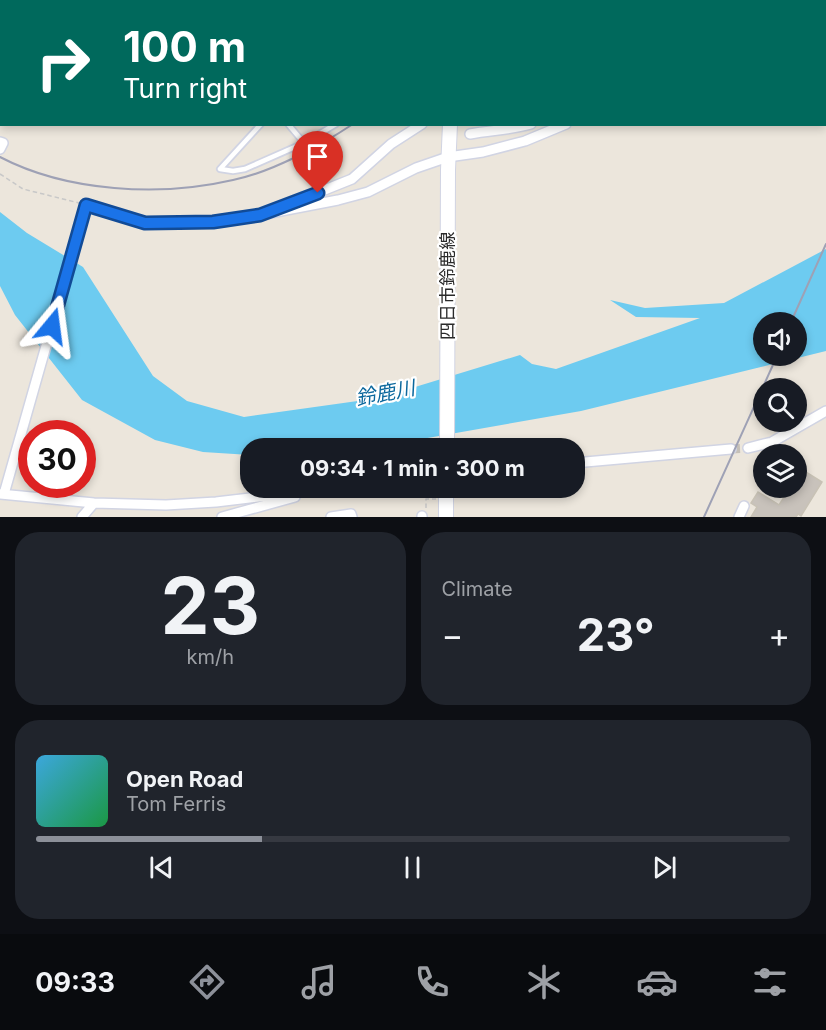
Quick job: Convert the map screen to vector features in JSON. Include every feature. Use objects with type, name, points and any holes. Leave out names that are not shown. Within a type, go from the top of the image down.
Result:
[{"type":"main road","name":"四日市鈴鹿線","points":[[447,438],[450,126]]},
{"type":"main road","points":[[446,498],[446,517]]},
{"type":"street","points":[[260,215],[352,179],[391,144],[419,126]]},
{"type":"street","points":[[470,134],[519,126]]},
{"type":"street","points":[[249,498],[166,505],[94,503],[3,491],[85,208],[145,223],[213,222],[260,215],[368,192],[416,168],[448,164],[525,141],[561,126]]},
{"type":"street","points":[[0,142],[3,143],[0,149]]},
{"type":"street","points":[[748,448],[772,442],[826,411]]},
{"type":"street","points":[[585,462],[730,449]]},
{"type":"street","points":[[222,517],[293,498]]},
{"type":"street","points":[[82,517],[94,503]]},
{"type":"street","points":[[739,517],[744,506]]},
{"type":"street","points":[[331,517],[351,514],[352,517]]},
{"type":"lane","points":[[259,126],[220,169],[229,171],[245,169],[304,143],[333,126]]},
{"type":"lane","points":[[290,126],[304,143]]},
{"type":"path","points":[[0,174],[23,189],[85,208]]},
{"type":"path","points":[[422,516],[426,515],[426,499],[429,498]]},
{"type":"water","points":[[0,212],[27,233],[83,267],[153,376],[187,401],[244,417],[379,398],[520,355],[532,364],[556,369],[700,318],[636,317],[610,300],[645,308],[724,303],[826,249],[826,351],[807,356],[807,312],[753,312],[753,366],[765,366],[581,411],[427,438],[240,438],[240,454],[203,452],[155,440],[82,400],[15,315],[0,286]]},
{"type":"building","points":[[807,473],[822,482],[801,516],[798,514],[796,517],[751,517],[757,507],[751,503],[754,498],[768,498],[779,505],[784,498],[807,498]]},
{"type":"tunnel","points":[[731,449],[748,448]]},
{"type":"railway","points":[[0,157],[26,169],[84,184],[114,188],[175,188],[233,180],[264,171],[311,149],[350,126]]},
{"type":"railway","points":[[795,312],[826,244]]},
{"type":"railway","points":[[704,517],[772,366]]},
{"type":"route","points":[[52,326],[86,205],[145,223],[213,222],[260,215],[318,193]]},
{"type":"water label","name":"鈴鹿川","points":[[385,393]]}]
